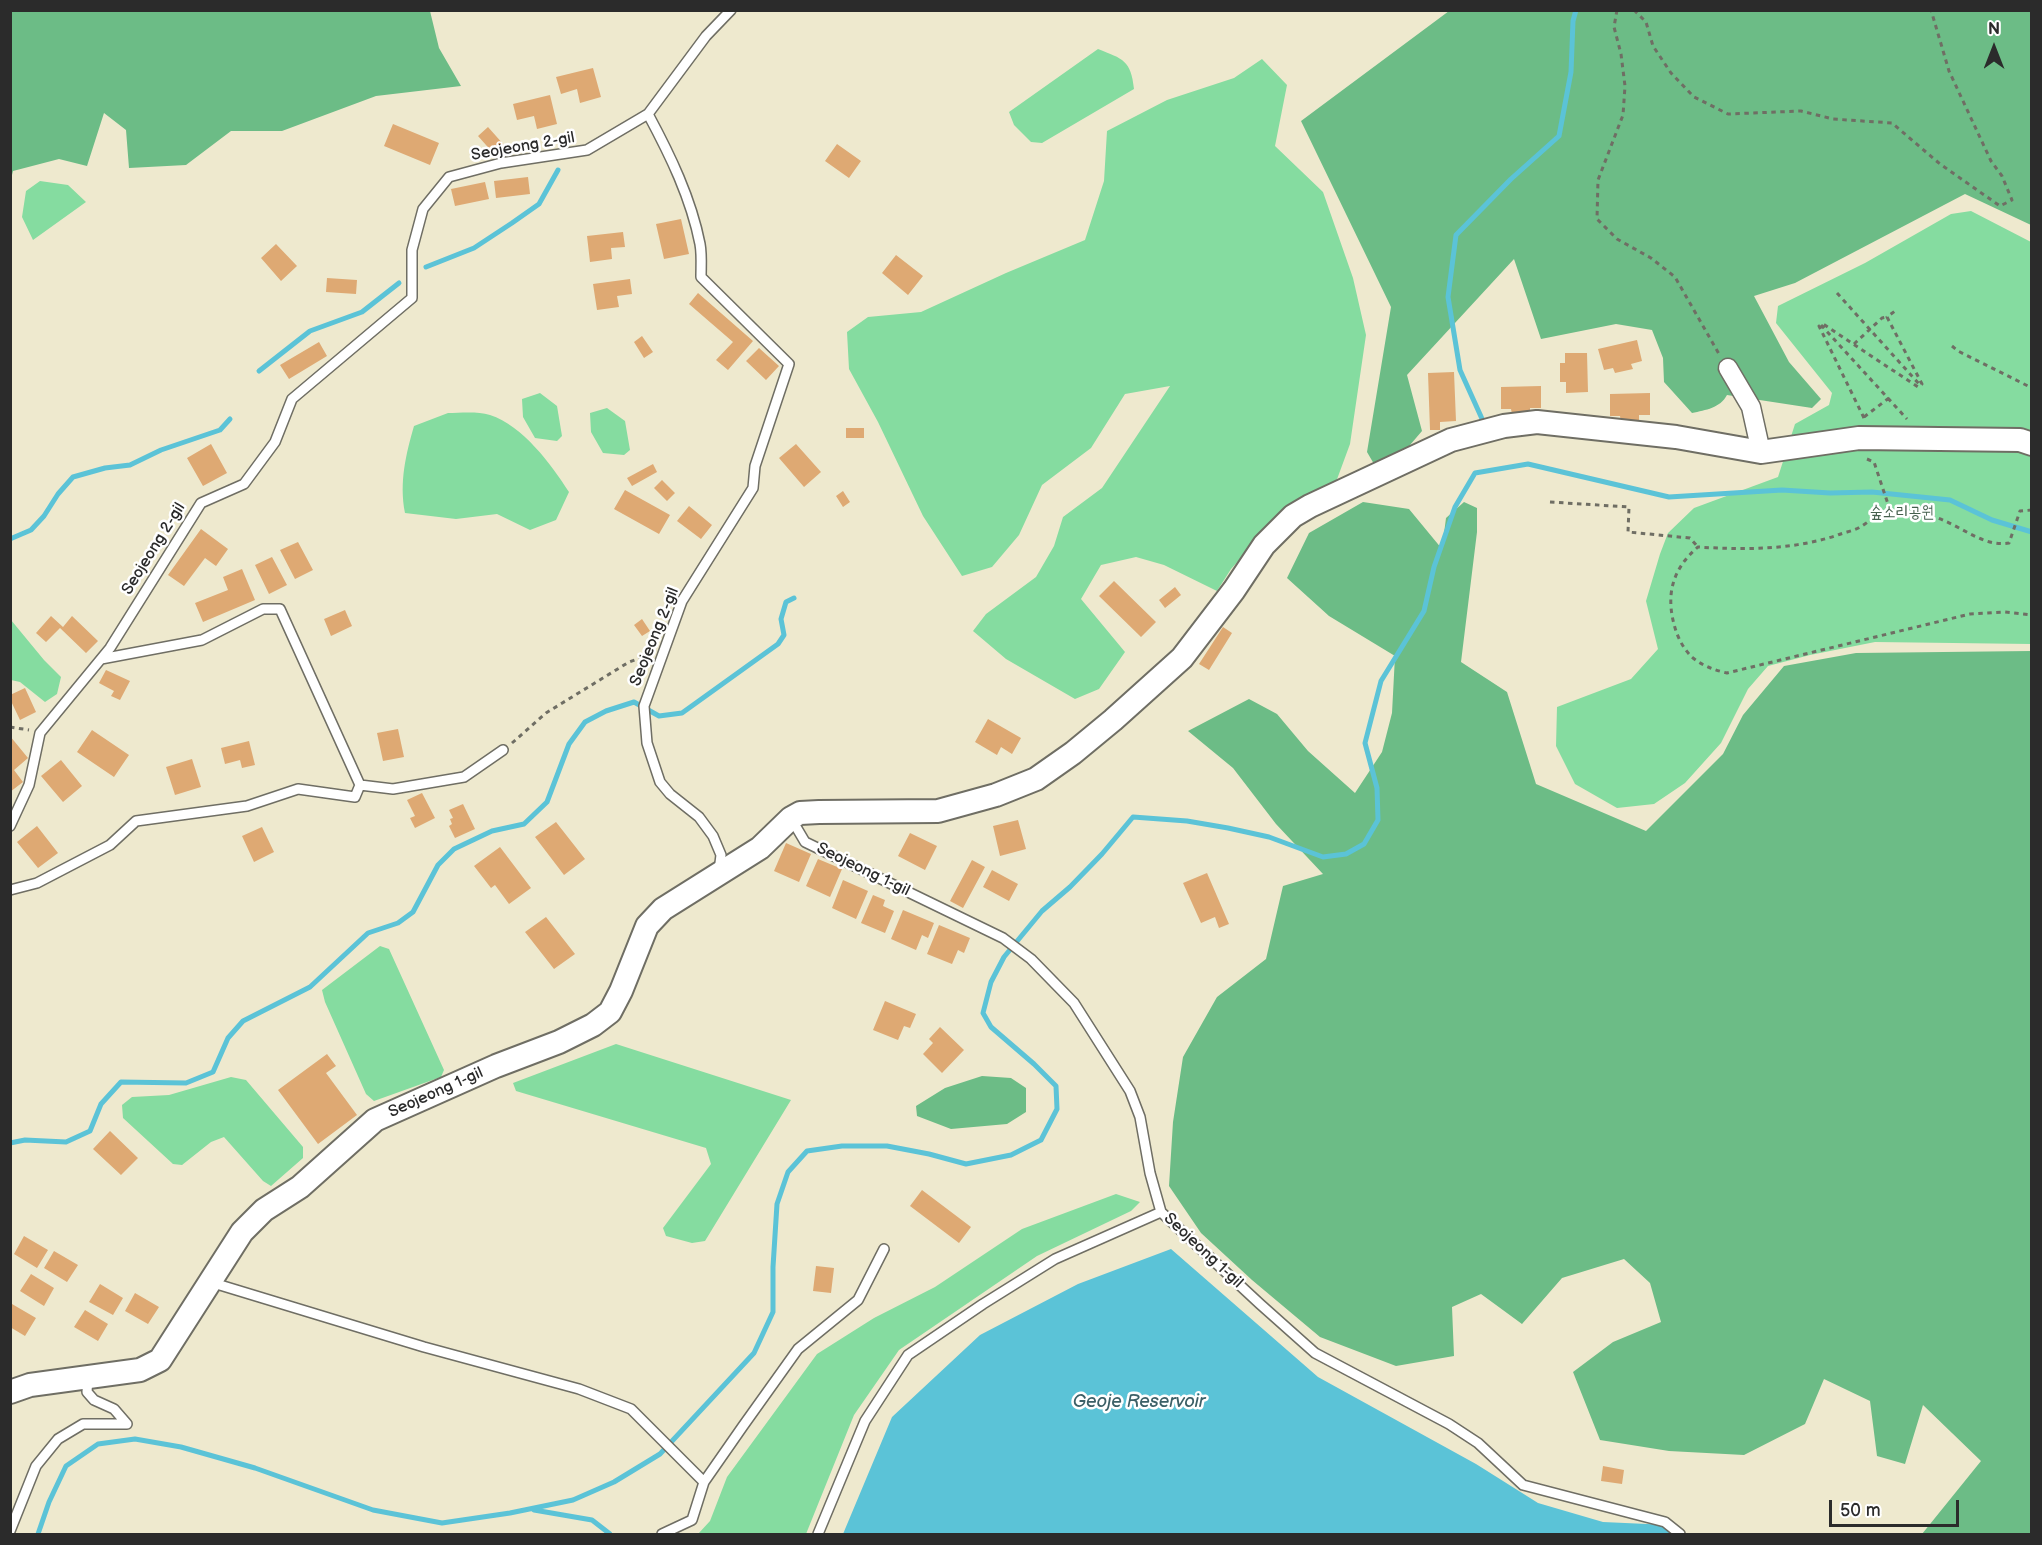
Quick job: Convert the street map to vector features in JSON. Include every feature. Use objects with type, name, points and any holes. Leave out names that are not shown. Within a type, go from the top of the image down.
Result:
[{"type":"street","points":[[1728,368],[1751,407],[1761,452]]},
{"type":"street","points":[[791,818],[800,813],[819,812],[938,811],[996,795],[1036,779],[1073,753],[1113,720],[1182,658],[1264,545],[1293,516],[1451,440],[1504,426],[1537,422],[1676,437],[1761,452],[1859,438],[2020,440],[2031,444]]},
{"type":"street","name":"Seojeong 1-gil","points":[[10,1392],[30,1385],[140,1370],[160,1359],[242,1232],[264,1210],[300,1187],[375,1120],[496,1066],[559,1042],[593,1025],[610,1012],[621,991],[647,926],[663,909],[760,848],[791,818]]},
{"type":"lane","points":[[648,114],[706,36],[731,10]]},
{"type":"lane","name":"Seojeong 2-gil","points":[[10,826],[29,785],[40,733],[110,648],[201,503],[244,484],[275,441],[292,399],[412,298],[412,250],[423,209],[448,177],[501,163],[587,150],[648,114],[669,153],[686,195],[700,245],[701,277],[789,364],[755,466],[753,488],[682,601],[644,706],[647,743],[660,782],[670,794],[699,817],[713,836],[721,855],[719,873]]},
{"type":"lane","points":[[10,890],[37,883],[110,845],[136,821],[247,806],[297,789],[355,797],[360,785],[280,609],[263,609],[202,640],[101,659]]},
{"type":"lane","points":[[360,785],[393,789],[464,777],[503,750]]},
{"type":"lane","name":"Seojeong 1-gil","points":[[791,818],[805,842],[1003,938],[1031,959],[1074,1003],[1130,1091],[1140,1117],[1150,1173],[1161,1212],[1217,1266],[1315,1353],[1449,1424],[1478,1443],[1523,1485],[1665,1522],[1680,1534]]},
{"type":"lane","points":[[818,1534],[865,1421],[908,1355],[982,1304],[1055,1259],[1161,1212]]},
{"type":"lane","points":[[662,1534],[692,1520],[704,1482],[798,1349],[858,1300],[884,1249]]},
{"type":"lane","points":[[209,1282],[424,1347],[579,1389],[631,1409],[704,1482]]},
{"type":"lane","points":[[10,1531],[36,1466],[58,1439],[83,1424],[127,1424],[114,1409],[94,1400],[87,1392],[88,1377]]},
{"type":"path","points":[[1617,10],[1614,27],[1621,54],[1625,86],[1623,115],[1598,180],[1597,219],[1617,239],[1651,258],[1675,277],[1728,368]]},
{"type":"path","points":[[1634,10],[1646,22],[1653,46],[1671,73],[1694,97],[1728,114],[1801,111],[1833,119],[1892,123],[1932,157],[2000,206],[2012,200],[2002,176],[1991,161],[1950,71],[1931,10]]},
{"type":"path","points":[[1837,293],[1920,386]]},
{"type":"path","points":[[1854,344],[1882,318],[1895,311]]},
{"type":"path","points":[[1887,317],[1922,384],[1920,386]]},
{"type":"path","points":[[1821,325],[1823,324],[1918,387],[1920,386]]},
{"type":"path","points":[[1821,325],[1911,422]]},
{"type":"path","points":[[1821,325],[1819,326],[1866,423]]},
{"type":"path","points":[[1952,346],[2031,388]]},
{"type":"path","points":[[1864,417],[1888,398]]},
{"type":"path","points":[[1874,462],[1890,510]]},
{"type":"path","points":[[1550,502],[1629,507],[1628,532],[1690,538],[1698,547],[1726,549],[1782,548],[1820,541],[1859,528],[1874,517],[1890,510],[1911,510],[1923,513],[1944,520],[1985,541],[2003,544],[2009,543],[2020,511],[2031,510]]},
{"type":"path","points":[[1698,547],[1685,558],[1676,574],[1671,593],[1671,616],[1680,641],[1692,657],[1709,668],[1726,673],[1970,614],[2005,612],[2031,615]]},
{"type":"path","points":[[503,750],[546,713],[629,662],[663,652]]},
{"type":"path","points":[[10,727],[40,733]]},
{"type":"green space","points":[[11,10],[430,11],[439,48],[461,86],[376,96],[282,131],[231,131],[186,165],[129,168],[126,130],[104,113],[87,166],[59,159],[13,171],[11,179]]},
{"type":"green space","points":[[1449,11],[2031,11],[2031,225],[1965,194],[1795,283],[1754,296],[1789,362],[1821,399],[1812,408],[1727,395],[1717,406],[1692,413],[1664,382],[1663,358],[1652,330],[1616,324],[1541,339],[1514,259],[1407,375],[1422,431],[1404,452],[1374,464],[1367,452],[1391,307],[1301,121]]},
{"type":"green space","points":[[1098,49],[1120,58],[1128,66],[1134,89],[1042,143],[1031,142],[1014,125],[1009,112]]},
{"type":"green space","points":[[1262,59],[1287,85],[1275,146],[1323,192],[1353,278],[1366,335],[1350,444],[1336,482],[1286,508],[1231,569],[1217,591],[1164,565],[1136,557],[1101,565],[1081,599],[1125,652],[1099,689],[1075,699],[1006,659],[973,631],[986,614],[1036,577],[1054,546],[1063,517],[1102,488],[1170,386],[1125,394],[1091,448],[1042,485],[1019,535],[992,567],[962,576],[923,516],[878,422],[849,369],[847,332],[868,317],[921,312],[1085,240],[1104,181],[1107,131],[1167,100],[1234,78]]},
{"type":"green space","points":[[40,181],[68,185],[86,202],[33,240],[22,217],[26,191]]},
{"type":"green space","name":"숲소리공원","points":[[1971,211],[2031,242],[2031,644],[1875,642],[1768,666],[1748,689],[1721,743],[1685,783],[1654,804],[1617,808],[1575,784],[1556,746],[1557,707],[1631,679],[1658,649],[1646,601],[1668,533],[1694,508],[1778,477],[1795,424],[1829,405],[1832,393],[1776,323],[1778,306],[1865,263],[1951,214]]},
{"type":"green space","points":[[540,393],[557,406],[562,436],[557,441],[535,438],[523,417],[522,399]]},
{"type":"green space","points":[[607,408],[625,421],[630,450],[624,455],[603,453],[591,432],[590,413]]},
{"type":"green space","points":[[448,413],[490,415],[502,420],[525,437],[545,458],[569,492],[556,520],[530,530],[497,514],[456,519],[405,513],[403,479],[414,426]]},
{"type":"green space","points":[[1363,502],[1409,509],[1442,549],[1446,518],[1464,502],[1477,508],[1477,532],[1461,662],[1507,692],[1536,784],[1646,831],[1723,754],[1743,715],[1784,666],[1856,653],[2031,651],[2031,1534],[1922,1534],[1981,1461],[1923,1405],[1905,1464],[1877,1456],[1870,1401],[1824,1379],[1805,1424],[1744,1455],[1669,1451],[1600,1440],[1573,1372],[1613,1342],[1661,1322],[1650,1283],[1624,1259],[1562,1278],[1522,1324],[1481,1294],[1452,1307],[1454,1356],[1396,1366],[1320,1337],[1252,1280],[1201,1233],[1169,1186],[1173,1122],[1183,1057],[1217,997],[1266,959],[1283,886],[1323,874],[1276,824],[1233,768],[1188,731],[1249,699],[1277,714],[1308,751],[1355,793],[1382,752],[1392,713],[1395,656],[1329,616],[1287,578],[1309,533]]},
{"type":"green space","points":[[11,620],[61,677],[57,694],[45,702],[20,682],[11,680]]},
{"type":"green space","points":[[380,946],[389,949],[444,1070],[441,1077],[374,1101],[366,1094],[325,1002],[322,990]]},
{"type":"green space","points":[[616,1044],[791,1100],[705,1241],[692,1243],[666,1236],[663,1228],[711,1164],[706,1148],[516,1091],[513,1083]]},
{"type":"green space","points":[[982,1076],[1011,1078],[1026,1088],[1026,1112],[1007,1124],[951,1129],[917,1116],[916,1106],[945,1088]]},
{"type":"green space","points":[[231,1077],[246,1080],[303,1147],[303,1158],[271,1186],[263,1181],[224,1137],[211,1142],[182,1165],[173,1164],[123,1118],[122,1105],[132,1097],[169,1095]]},
{"type":"green space","points":[[1116,1194],[1140,1202],[1131,1211],[1037,1256],[899,1350],[854,1415],[806,1534],[698,1534],[710,1521],[727,1477],[817,1354],[874,1318],[935,1287],[1022,1229]]},
{"type":"water","name":"Geoje Reservoir","points":[[1171,1249],[1318,1377],[1476,1464],[1538,1503],[1603,1522],[1669,1525],[1677,1534],[843,1534],[892,1417],[980,1335],[1078,1284]]},
{"type":"building","points":[[593,68],[601,97],[580,103],[577,89],[561,94],[556,77]]},
{"type":"building","points":[[550,95],[557,124],[537,129],[534,116],[517,120],[513,104]]},
{"type":"building","points":[[393,124],[439,143],[430,165],[384,146]]},
{"type":"building","points":[[488,127],[504,145],[494,154],[478,136]]},
{"type":"building","points":[[837,144],[861,161],[849,178],[825,161]]},
{"type":"building","points":[[528,177],[530,194],[496,198],[494,181]]},
{"type":"building","points":[[485,182],[489,199],[455,206],[451,189]]},
{"type":"building","points":[[681,219],[689,254],[664,259],[656,224]]},
{"type":"building","points":[[623,232],[625,247],[611,248],[612,259],[590,262],[587,236]]},
{"type":"building","points":[[276,244],[297,266],[281,281],[261,258]]},
{"type":"building","points":[[896,255],[923,276],[908,295],[882,273]]},
{"type":"building","points":[[327,278],[357,280],[356,294],[326,292]]},
{"type":"building","points":[[630,279],[632,294],[617,296],[619,307],[597,310],[593,284]]},
{"type":"building","points":[[698,293],[753,341],[728,370],[716,360],[733,342],[689,304]]},
{"type":"building","points":[[642,336],[653,352],[644,358],[634,342]]},
{"type":"building","points":[[1637,340],[1642,361],[1631,364],[1633,369],[1615,373],[1613,368],[1604,370],[1598,349]]},
{"type":"building","points":[[319,342],[327,356],[289,379],[280,365]]},
{"type":"building","points":[[759,348],[779,366],[766,380],[746,361]]},
{"type":"building","points":[[1565,353],[1587,353],[1588,392],[1566,393],[1566,382],[1560,382],[1560,363],[1565,363]]},
{"type":"building","points":[[1454,372],[1456,421],[1440,422],[1440,430],[1430,430],[1428,373]]},
{"type":"building","points":[[1541,386],[1541,408],[1530,408],[1530,414],[1512,414],[1511,409],[1501,409],[1501,387]]},
{"type":"building","points":[[1650,393],[1650,415],[1639,415],[1639,421],[1621,422],[1620,416],[1610,416],[1610,394]]},
{"type":"building","points":[[846,428],[864,428],[864,438],[846,438]]},
{"type":"building","points":[[211,444],[227,473],[203,486],[187,458]]},
{"type":"building","points":[[796,444],[821,472],[804,487],[779,458]]},
{"type":"building","points":[[653,464],[657,472],[632,486],[627,478]]},
{"type":"building","points":[[662,480],[675,493],[667,501],[654,488]]},
{"type":"building","points":[[625,490],[670,515],[659,534],[614,509]]},
{"type":"building","points":[[843,491],[850,502],[843,507],[836,496]]},
{"type":"building","points":[[689,506],[712,525],[701,539],[677,521]]},
{"type":"building","points":[[201,529],[228,549],[216,566],[205,558],[184,586],[168,575]]},
{"type":"building","points":[[298,542],[313,570],[295,579],[280,550]]},
{"type":"building","points":[[272,557],[287,585],[269,594],[255,565]]},
{"type":"building","points":[[242,569],[255,600],[203,622],[195,603],[228,590],[223,577]]},
{"type":"building","points":[[1114,581],[1156,622],[1141,637],[1099,596]]},
{"type":"building","points":[[1175,587],[1181,595],[1165,608],[1159,600]]},
{"type":"building","points":[[345,610],[352,626],[331,636],[324,619]]},
{"type":"building","points":[[51,616],[63,627],[72,616],[98,641],[86,653],[60,628],[46,642],[36,633]]},
{"type":"building","points":[[642,619],[650,631],[642,636],[634,625]]},
{"type":"building","points":[[1223,627],[1232,633],[1209,670],[1199,664]]},
{"type":"building","points":[[106,670],[130,681],[120,700],[111,696],[114,691],[99,683]]},
{"type":"building","points":[[25,688],[36,712],[20,720],[10,695]]},
{"type":"building","points":[[988,719],[1021,738],[1012,754],[1001,747],[997,755],[975,742]]},
{"type":"building","points":[[398,729],[404,757],[383,761],[377,733]]},
{"type":"building","points":[[92,730],[129,755],[114,777],[77,752]]},
{"type":"building","points":[[10,736],[28,758],[14,770],[23,782],[10,792]]},
{"type":"building","points":[[249,741],[255,765],[242,768],[240,760],[225,764],[221,748]]},
{"type":"building","points":[[192,759],[201,787],[175,795],[166,767]]},
{"type":"building","points":[[61,760],[82,786],[63,802],[41,776]]},
{"type":"building","points":[[422,793],[435,818],[415,828],[410,818],[415,816],[407,800]]},
{"type":"building","points":[[463,804],[475,829],[455,838],[449,826],[452,824],[450,819],[453,818],[449,810]]},
{"type":"building","points":[[1018,820],[1026,849],[1000,856],[993,826]]},
{"type":"building","points":[[556,822],[585,859],[564,875],[535,837]]},
{"type":"building","points":[[37,826],[58,853],[38,868],[17,842]]},
{"type":"building","points":[[262,827],[274,852],[254,862],[242,836]]},
{"type":"building","points":[[910,833],[937,846],[925,870],[898,856]]},
{"type":"building","points":[[786,843],[811,854],[799,882],[774,871]]},
{"type":"building","points":[[500,847],[531,888],[509,904],[495,885],[491,888],[474,866]]},
{"type":"building","points":[[818,859],[842,869],[830,897],[806,886]]},
{"type":"building","points":[[972,860],[985,867],[963,908],[950,901]]},
{"type":"building","points":[[992,870],[1018,884],[1009,901],[983,887]]},
{"type":"building","points":[[1207,873],[1229,924],[1219,928],[1215,917],[1201,923],[1183,883]]},
{"type":"building","points":[[843,880],[868,891],[856,919],[832,908]]},
{"type":"building","points":[[873,895],[885,900],[883,906],[894,911],[885,933],[861,923]]},
{"type":"building","points":[[903,910],[934,923],[928,938],[922,935],[916,950],[891,939]]},
{"type":"building","points":[[546,917],[575,954],[554,969],[525,932]]},
{"type":"building","points":[[939,925],[970,938],[964,953],[958,950],[952,964],[927,954]]},
{"type":"building","points":[[885,1001],[916,1014],[910,1028],[904,1026],[898,1040],[873,1030]]},
{"type":"building","points":[[940,1027],[964,1050],[942,1073],[923,1054],[933,1043],[929,1039]]},
{"type":"building","points":[[327,1054],[336,1066],[326,1073],[357,1115],[318,1144],[278,1090]]},
{"type":"building","points":[[110,1131],[138,1158],[121,1175],[93,1149]]},
{"type":"building","points":[[922,1190],[971,1227],[959,1243],[910,1206]]},
{"type":"building","points":[[24,1236],[48,1250],[37,1268],[14,1254]]},
{"type":"building","points":[[54,1251],[78,1265],[67,1282],[44,1268]]},
{"type":"building","points":[[816,1266],[834,1268],[831,1293],[813,1291]]},
{"type":"building","points":[[31,1274],[54,1288],[44,1306],[20,1291]]},
{"type":"building","points":[[100,1284],[123,1298],[113,1315],[89,1302]]},
{"type":"building","points":[[135,1293],[159,1307],[148,1324],[125,1311]]},
{"type":"building","points":[[12,1304],[36,1318],[25,1336],[10,1327]]},
{"type":"building","points":[[85,1310],[108,1324],[98,1341],[74,1327]]},
{"type":"building","points":[[1603,1466],[1624,1470],[1622,1484],[1601,1481]]},
{"type":"waterway","points":[[1483,421],[1460,370],[1448,297],[1456,235],[1511,179],[1559,136],[1571,72],[1573,21],[1576,10]]},
{"type":"waterway","points":[[426,267],[474,248],[539,204],[558,170]]},
{"type":"waterway","points":[[259,371],[310,331],[362,312],[399,283]]},
{"type":"waterway","points":[[10,539],[31,530],[73,477],[105,468],[130,465],[161,450],[220,430],[230,419]]},
{"type":"waterway","points":[[38,1534],[49,1502],[66,1466],[98,1444],[135,1439],[181,1447],[255,1468],[373,1510],[442,1523],[510,1513],[573,1500],[614,1482],[660,1454],[754,1353],[773,1312],[777,1204],[788,1172],[807,1151],[842,1146],[887,1146],[966,1164],[1011,1155],[1041,1140],[1057,1109],[1056,1086],[991,1027],[983,1013],[991,982],[1004,957],[1042,911],[1070,887],[1102,854],[1133,817],[1187,821],[1228,828],[1269,837],[1323,857],[1346,854],[1364,844],[1378,820],[1377,788],[1365,743],[1381,681],[1424,611],[1434,567],[1455,507],[1475,473],[1528,464],[1669,497],[1782,490],[1830,493],[1872,492],[1950,500],[1992,520],[2032,532]]},
{"type":"waterway","points":[[10,1143],[25,1140],[66,1142],[90,1131],[101,1104],[121,1082],[186,1083],[213,1072],[228,1038],[243,1021],[310,987],[368,933],[398,923],[413,912],[438,865],[454,849],[492,831],[524,824],[547,802],[569,744],[585,722],[606,711],[634,702],[659,716],[682,713],[778,644],[784,635],[781,619],[786,602],[794,598]]},
{"type":"waterway","points":[[534,1510],[592,1520],[610,1534]]}]
